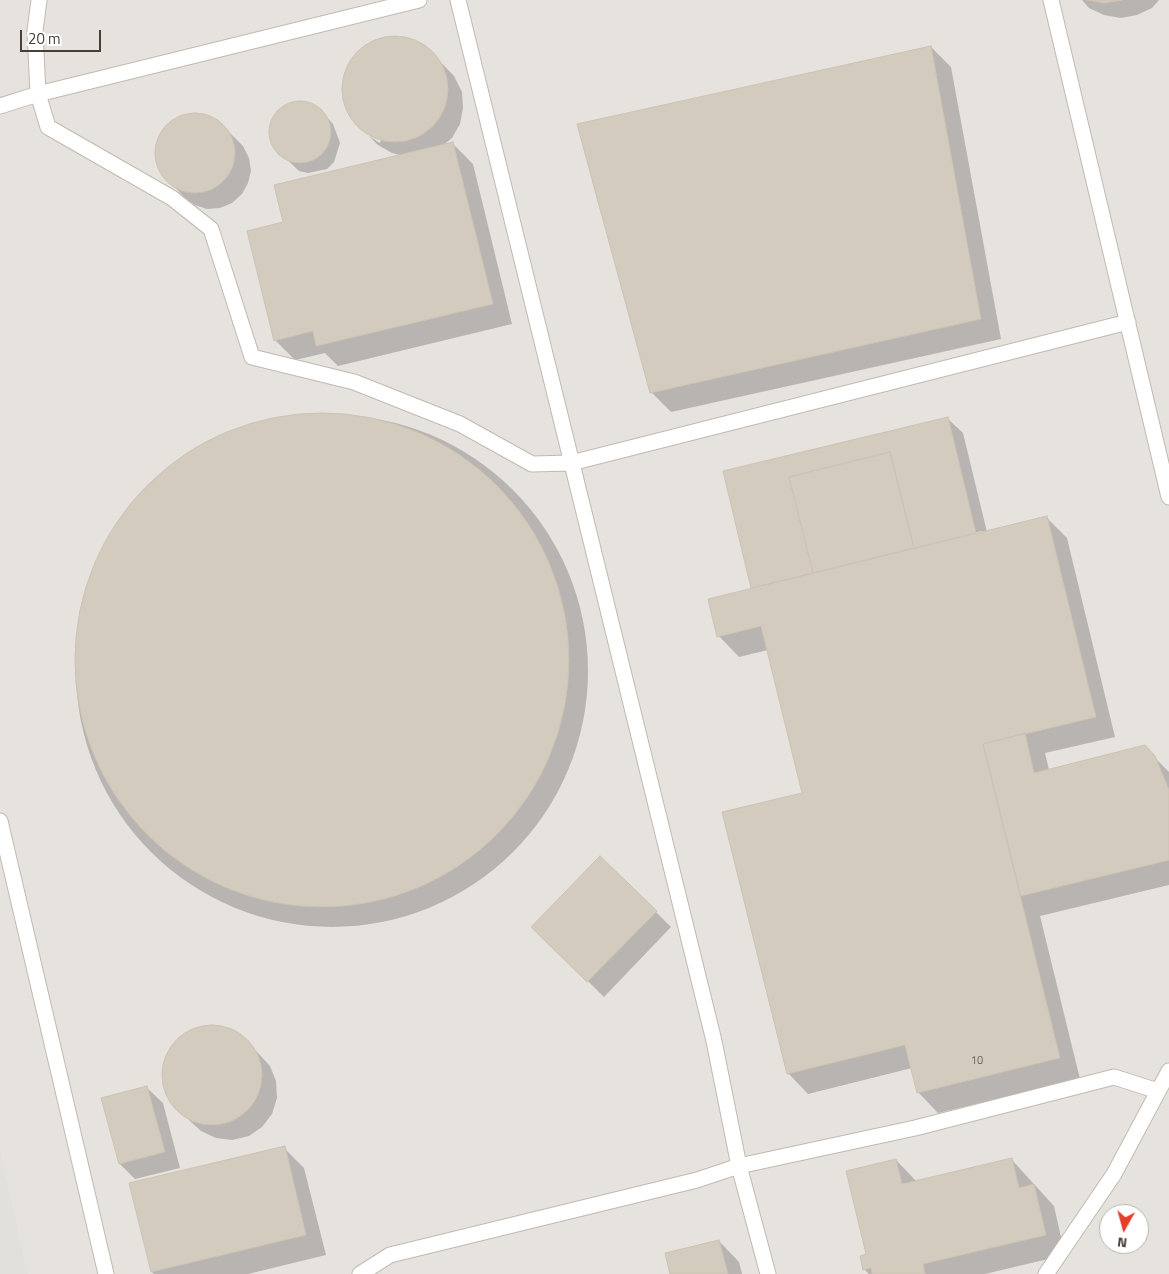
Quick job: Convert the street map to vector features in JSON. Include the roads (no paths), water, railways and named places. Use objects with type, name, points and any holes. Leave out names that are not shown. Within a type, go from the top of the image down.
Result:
[{"type":"lane","points":[[39,0],[35,31],[38,94],[48,127],[172,198],[211,230],[252,357],[354,382],[460,424],[532,464],[571,463],[1128,322]]},
{"type":"lane","points":[[0,106],[38,94],[419,0]]},
{"type":"lane","points":[[458,0],[714,1041],[738,1166],[768,1274]]},
{"type":"lane","points":[[1051,0],[1169,496]]},
{"type":"lane","points":[[0,821],[106,1274]]},
{"type":"lane","points":[[1046,1274],[1114,1174],[1169,1071]]},
{"type":"lane","points":[[360,1274],[390,1256],[697,1180],[738,1166],[915,1128],[1114,1077],[1158,1091]]}]
